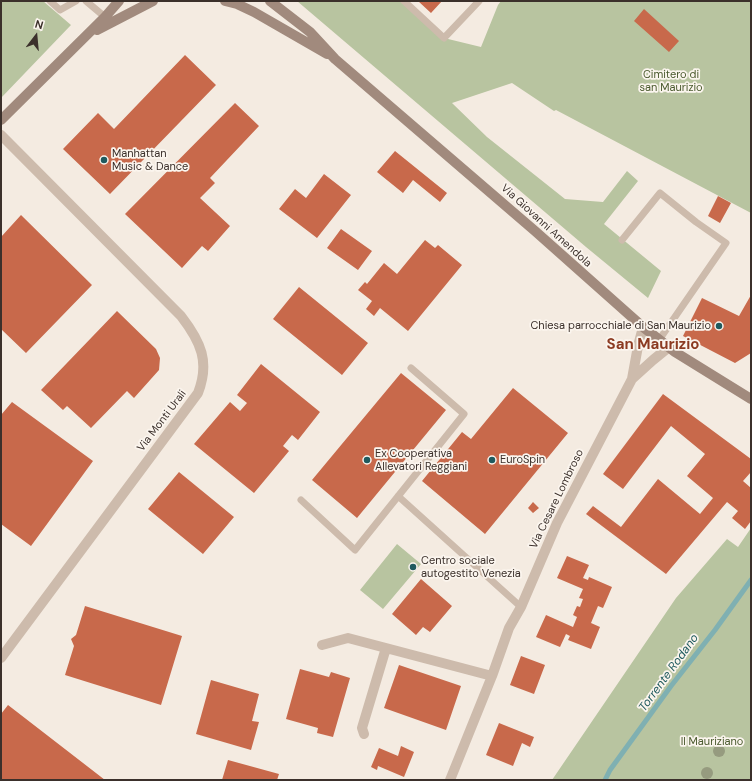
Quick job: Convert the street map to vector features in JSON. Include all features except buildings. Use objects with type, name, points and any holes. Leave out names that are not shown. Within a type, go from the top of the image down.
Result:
[{"type":"main road","points":[[1,120],[105,17],[119,1]]},
{"type":"main road","points":[[86,36],[153,1]]},
{"type":"main road","name":"Via Giovanni Amendola","points":[[225,1],[237,4],[254,12],[335,59]]},
{"type":"main road","name":"Via Giovanni Amendola","points":[[270,1],[310,32],[335,59],[518,216],[643,328],[669,347],[751,399]]},
{"type":"street","name":"Via Monti Urali","points":[[1,135],[181,316],[193,331],[199,345],[204,364],[202,381],[198,393],[1,658]]},
{"type":"street","name":"Via Cesare Lombroso","points":[[450,780],[492,676],[508,628],[521,607],[557,523],[632,379],[643,328]]},
{"type":"street","name":"Via Cesare Lombroso","points":[[632,379],[652,360],[669,347]]},
{"type":"street","points":[[322,645],[348,638],[492,676]]},
{"type":"street","points":[[364,734],[362,728],[386,648]]},
{"type":"lane","points":[[50,1],[60,10],[76,1]]},
{"type":"lane","points":[[86,1],[105,17]]},
{"type":"lane","points":[[404,1],[444,38],[479,1]]},
{"type":"lane","points":[[622,240],[660,192],[696,222],[726,243],[659,340]]},
{"type":"lane","points":[[301,500],[355,550],[464,414],[411,368]]},
{"type":"lane","points":[[398,496],[521,607]]},
{"type":"green space","points":[[1,1],[43,1],[71,25],[1,98]]},
{"type":"green space","name":"Cimitero di san Maurizio","points":[[297,1],[404,1],[444,38],[481,47],[501,1],[751,1],[751,213],[556,110],[554,111],[512,83],[452,103],[487,137],[565,199],[603,202],[627,171],[638,181],[604,224],[661,271],[648,298]]},
{"type":"green space","name":"Il Mauriziano","points":[[751,528],[751,780],[552,780],[676,598],[727,539],[738,547]]},
{"type":"green space","points":[[397,544],[421,564],[383,609],[360,590]]},
{"type":"waterway","name":"Torrente Rodano","points":[[605,780],[610,770],[671,686],[715,630],[751,580]]},
{"type":"place","name":"Manhattan Music & Dance","points":[[104,160]]},
{"type":"place","name":"Chiesa parrocchiale di San Maurizio","points":[[719,326]]},
{"type":"place","name":"Ex Cooperativa Allevatori Reggiani","points":[[367,460]]},
{"type":"place","name":"EuroSpin","points":[[492,460]]},
{"type":"place","name":"Centro sociale autogestito Venezia","points":[[413,567]]},
{"type":"district","name":"San Maurizio","points":[[653,345]]}]
